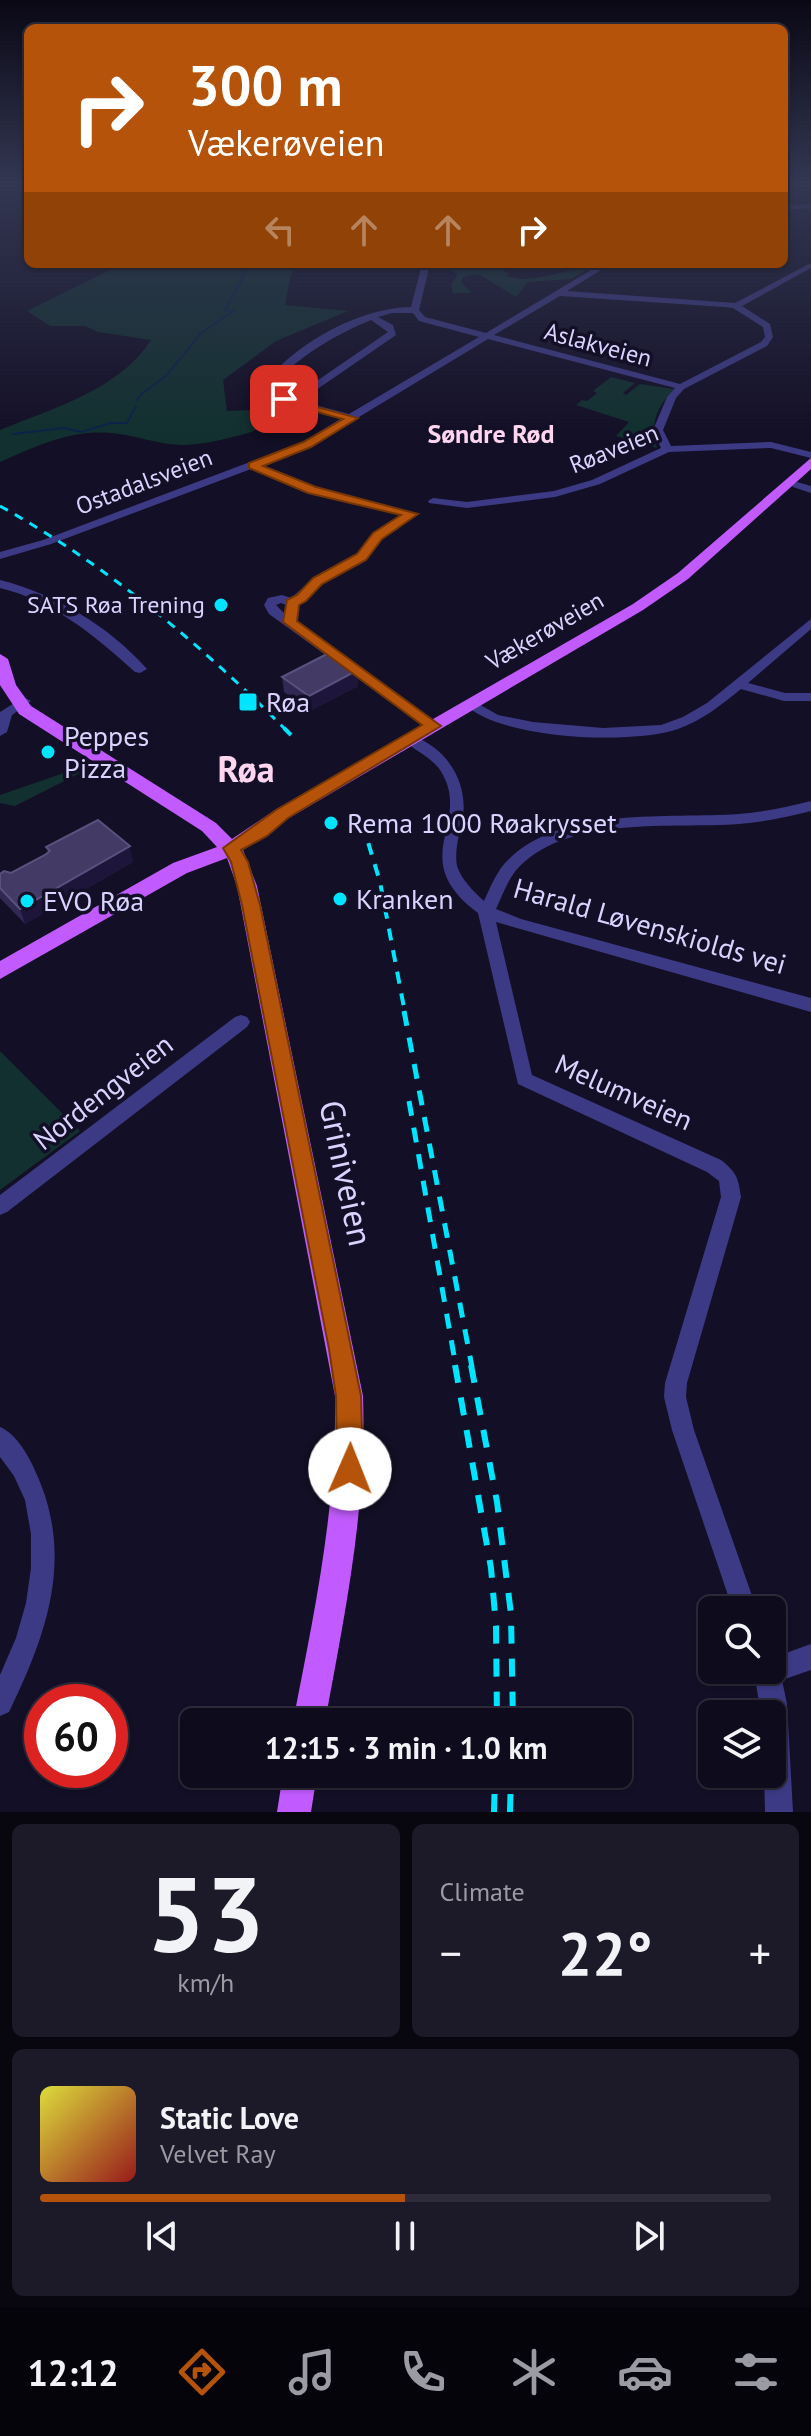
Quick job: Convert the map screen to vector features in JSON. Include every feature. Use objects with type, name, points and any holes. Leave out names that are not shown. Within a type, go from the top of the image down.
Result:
[{"type":"main road","name":"Vækerøveien","points":[[0,971],[180,868],[227,843],[261,832],[282,814],[658,594],[690,570],[811,462]]},
{"type":"main road","points":[[0,659],[8,685],[24,704],[61,733],[185,811],[227,843]]},
{"type":"main road","name":"Griniveien","points":[[227,843],[239,862],[249,895],[349,1396],[352,1444],[346,1511],[311,1708]]},
{"type":"main road","points":[[294,1812],[298,1788]]},
{"type":"street","points":[[736,306],[810,266]]},
{"type":"street","points":[[352,418],[292,402],[272,391],[271,384],[275,376],[313,349],[372,317],[391,311],[415,310],[425,268]]},
{"type":"street","name":"Ostadalsveien","points":[[0,556],[29,548],[307,444],[600,268]]},
{"type":"street","points":[[556,293],[736,306],[767,326],[767,341],[681,387],[659,421],[660,439],[667,449]]},
{"type":"street","name":"Aslakveien","points":[[415,310],[426,320],[681,387]]},
{"type":"street","points":[[292,402],[393,333],[390,327],[372,317]]},
{"type":"street","name":"Røaveien","points":[[433,501],[467,505],[555,494],[596,482],[667,449],[771,445],[811,455]]},
{"type":"street","points":[[253,466],[312,490],[412,514],[378,536],[362,557],[318,581],[301,598],[292,603],[277,599],[270,605],[273,611],[433,726]]},
{"type":"street","points":[[797,485],[811,490]]},
{"type":"street","name":"Ostadalsveien","points":[[0,548],[29,548]]},
{"type":"street","points":[[0,584],[35,595],[61,608],[140,669]]},
{"type":"street","points":[[290,622],[292,603]]},
{"type":"street","points":[[470,703],[496,719],[528,726],[640,732],[660,729],[697,716],[811,623]]},
{"type":"street","points":[[738,684],[784,697],[811,697]]},
{"type":"street","points":[[3,723],[24,704]]},
{"type":"street","name":"Harald Løvenskiolds vei","points":[[410,739],[444,765],[451,775],[457,808],[448,862],[468,896],[486,913],[811,1005]]},
{"type":"street","points":[[486,913],[514,862],[540,845],[565,835],[621,823],[737,819],[811,806]]},
{"type":"street","name":"Melumveien","points":[[486,913],[524,1079],[692,1155],[723,1172],[731,1183],[731,1197],[676,1383],[675,1397],[683,1430],[740,1596]]},
{"type":"street","name":"Nordengveien","points":[[0,1206],[241,1022]]},
{"type":"street","points":[[0,1438],[27,1476],[35,1496],[45,1553],[43,1584],[32,1632],[0,1703]]},
{"type":"street","points":[[786,1665],[811,1657]]},
{"type":"street","points":[[770,1684],[774,1704],[779,1812]]},
{"type":"green space","points":[[114,268],[299,268],[291,274],[285,305],[348,311],[276,341],[223,380],[227,411],[297,408],[260,429],[192,445],[168,444],[113,433],[88,433],[43,444],[0,462],[0,430],[103,385],[137,357],[151,340],[98,332],[85,326],[50,326],[27,311]]},
{"type":"green space","points":[[506,268],[503,271],[509,273],[507,276],[527,279],[590,268],[571,279],[528,282],[516,297],[478,274],[463,277],[461,282],[472,293],[453,293],[451,285],[458,274],[447,269]]},
{"type":"green space","points":[[611,377],[635,383],[623,393],[626,395],[640,384],[674,389],[656,416],[654,431],[657,448],[616,436],[629,422],[576,405],[597,393],[593,391]]},
{"type":"green space","points":[[84,766],[88,769],[15,806],[0,803],[0,795]]},
{"type":"green space","points":[[0,1051],[80,1131],[0,1190]]},
{"type":"building","points":[[331,652],[358,670],[309,696],[282,677]]},
{"type":"building","points":[[98,820],[130,846],[20,909],[0,888],[0,874],[4,871],[11,873],[45,855],[50,851],[46,847]]},
{"type":"waterway","points":[[137,401],[139,396],[166,376],[201,333],[234,311],[225,310],[248,268]]},
{"type":"waterway","points":[[13,434],[64,428],[81,432],[111,423],[127,423],[136,406]]},
{"type":"railway","points":[[0,506],[78,554],[151,608],[220,667],[286,730]]},
{"type":"railway","points":[[286,730],[291,735]]},
{"type":"railway","points":[[362,822],[380,882],[405,1013]]},
{"type":"railway","points":[[404,1011],[472,1367]]},
{"type":"railway","points":[[409,1101],[456,1367]]},
{"type":"railway","points":[[455,1365],[491,1568],[496,1626],[497,1708]]},
{"type":"railway","points":[[471,1365],[497,1502],[511,1614],[513,1708]]},
{"type":"railway","points":[[494,1812],[495,1788]]},
{"type":"railway","points":[[510,1812],[511,1788]]},
{"type":"place","name":"SATS Røa Trening","points":[[221,605]]},
{"type":"place","name":"Røa","points":[[248,702]]},
{"type":"place","name":"Peppes Pizza","points":[[48,752]]},
{"type":"place","name":"Rema 1000 Røakrysset","points":[[331,823]]},
{"type":"place","name":"Kranken","points":[[340,899]]},
{"type":"place","name":"EVO Røa","points":[[27,901]]},
{"type":"district","name":"Søndre Rød","points":[[491,434]]},
{"type":"district","name":"Røa","points":[[246,769]]},
{"type":"route","points":[[284,399],[352,418],[307,444],[253,466],[312,490],[412,514],[378,536],[362,557],[311,586],[292,603],[290,622],[433,726],[282,814],[261,832],[231,848],[247,886],[341,1349],[349,1396],[350,1469]]}]
